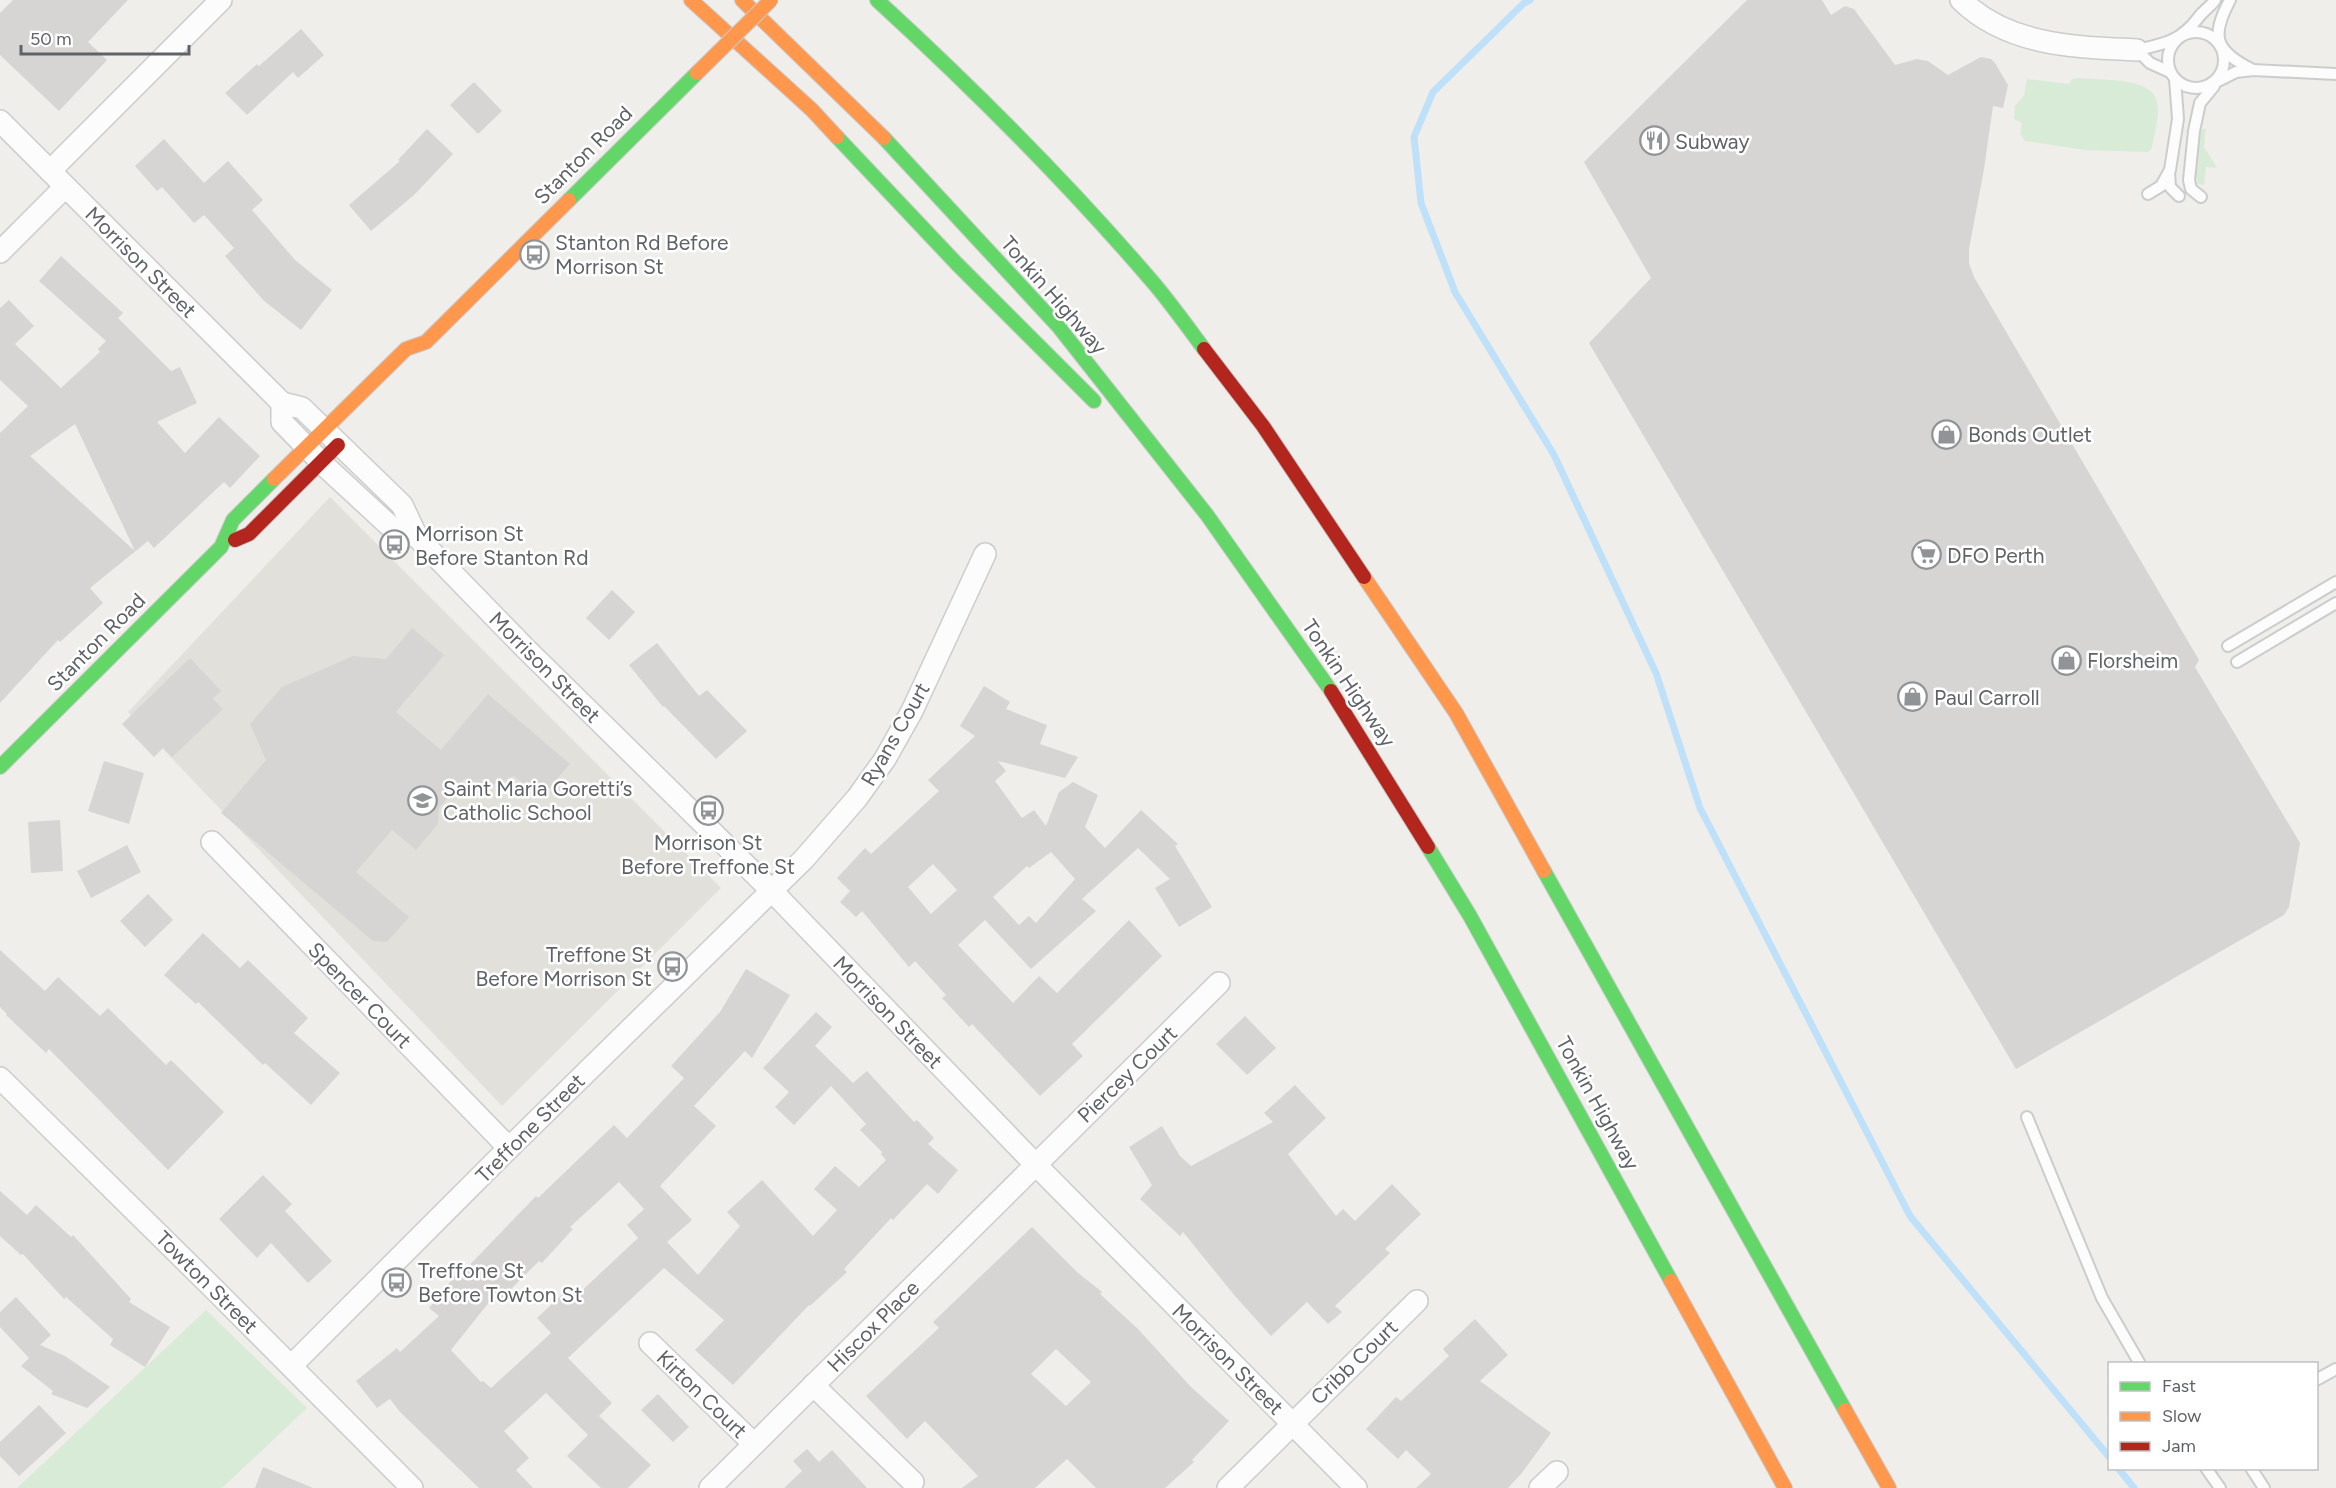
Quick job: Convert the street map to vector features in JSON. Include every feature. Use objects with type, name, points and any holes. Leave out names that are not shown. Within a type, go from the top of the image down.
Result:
[{"type":"main road","points":[[692,0],[812,110],[957,264],[1208,515]]},
{"type":"main road","name":"Tonkin Highway","points":[[742,0],[869,122],[1058,326],[1208,515],[1347,714],[1470,916],[1785,1488]]},
{"type":"main road","name":"Stanton Road","points":[[221,547],[233,520],[338,435],[406,349],[426,342],[771,0]]},
{"type":"main road","points":[[877,0],[1025,143],[1152,281],[1276,445],[1456,713],[1792,1317],[1894,1483]]},
{"type":"main road","points":[[884,0],[927,46]]},
{"type":"main road","name":"Stanton Road","points":[[420,362],[426,342]]},
{"type":"main road","name":"Stanton Road","points":[[0,767],[221,547],[249,534],[313,455],[338,435]]},
{"type":"street","points":[[50,171],[221,0]]},
{"type":"street","points":[[1961,0],[1986,20],[2008,32],[2068,47],[2137,50]]},
{"type":"street","name":"Morrison Street","points":[[0,121],[282,403],[302,408],[338,435],[402,505],[417,537],[525,648],[771,890],[1035,1164],[1356,1488]]},
{"type":"street","points":[[0,252],[65,187]]},
{"type":"street","name":"Morrison Street","points":[[282,403],[282,422],[313,455],[392,528],[417,537]]},
{"type":"street","name":"Ryans Court","points":[[771,890],[804,859],[857,798],[885,759],[912,711],[985,554]]},
{"type":"street","name":"Spencer Court","points":[[212,842],[509,1148]]},
{"type":"street","name":"Treffone Street","points":[[291,1366],[771,890]]},
{"type":"street","name":"Piercey Court","points":[[1035,1164],[1220,984]]},
{"type":"street","name":"Towton Street","points":[[0,1078],[412,1488]]},
{"type":"street","name":"Hiscox Place","points":[[710,1488],[1035,1164]]},
{"type":"street","name":"Cribb Court","points":[[1228,1488],[1417,1301]]},
{"type":"street","name":"Kirton Court","points":[[650,1343],[754,1444]]},
{"type":"street","points":[[813,1385],[913,1482]]},
{"type":"street","points":[[1540,1488],[1557,1472]]},
{"type":"lane","points":[[2137,50],[2167,44],[2180,37],[2194,26],[2199,16],[2215,0]]},
{"type":"lane","points":[[2201,197],[2191,189],[2188,176],[2197,114],[2204,96],[2214,86],[2224,67],[2217,25],[2230,0]]},
{"type":"lane","points":[[2179,196],[2170,187],[2169,172],[2178,119],[2169,52],[2180,37],[2195,32],[2204,33],[2211,36],[2230,58],[2253,70]]},
{"type":"lane","points":[[2137,50],[2150,63],[2173,75],[2190,88],[2199,89],[2236,72],[2253,70],[2336,74]]},
{"type":"lane","points":[[2148,194],[2161,186],[2169,172]]},
{"type":"lane","points":[[2228,646],[2336,582]]},
{"type":"lane","points":[[2237,662],[2336,603]]},
{"type":"lane","points":[[2027,1117],[2102,1298],[2139,1362]]},
{"type":"lane","points":[[2318,1379],[2336,1369]]},
{"type":"lane","points":[[2252,1470],[2264,1488]]},
{"type":"lane","points":[[2209,1473],[2220,1488]]},
{"type":"shaded area","name":"Saint Maria Goretti’s Catholic School","points":[[330,497],[721,888],[502,1106],[128,712]]},
{"type":"green space","points":[[2027,79],[2069,84],[2072,79],[2124,81],[2146,88],[2154,94],[2158,113],[2152,148],[2148,152],[2085,150],[2025,141],[2020,133],[2022,123],[2014,119],[2015,106],[2024,95]]},
{"type":"green space","points":[[2206,128],[2204,147],[2217,168],[2206,167],[2204,185],[2198,184],[2195,174],[2200,131]]},
{"type":"green space","points":[[206,1310],[307,1408],[222,1488],[17,1488]]},
{"type":"building","points":[[13,0],[128,0],[88,42],[107,60],[59,111],[0,55],[0,13]]},
{"type":"building","name":"DFO Perth","points":[[1747,0],[1822,0],[1831,15],[1845,6],[1854,9],[1895,65],[1917,59],[1928,61],[1948,75],[1981,57],[1991,59],[1995,63],[2008,85],[2003,108],[1993,106],[1969,249],[1969,263],[1974,277],[2199,660],[2195,667],[2300,843],[2289,907],[2284,915],[2016,1069],[1589,343],[1651,278],[1584,162]]},
{"type":"building","points":[[301,29],[324,55],[298,78],[293,72],[247,115],[225,93]]},
{"type":"building","points":[[474,82],[502,111],[478,134],[450,105]]},
{"type":"building","points":[[427,129],[453,154],[414,195],[371,231],[349,205],[400,161],[398,160]]},
{"type":"building","points":[[164,139],[204,183],[228,161],[263,200],[252,210],[295,260],[332,290],[301,330],[263,300],[225,256],[234,248],[204,215],[194,223],[162,187],[157,191],[135,166]]},
{"type":"building","points":[[61,256],[123,313],[118,318],[171,371],[180,367],[197,403],[157,422],[185,453],[219,417],[260,456],[230,488],[224,482],[154,548],[148,541],[90,588],[103,603],[60,642],[58,640],[0,703],[0,433],[28,406],[0,380],[0,308],[9,300],[34,326],[15,344],[61,388],[100,352],[98,349],[106,341],[39,281]],"holes":[[[75,424],[135,551],[30,456]]]},
{"type":"building","points":[[612,590],[635,612],[609,640],[586,618]]},
{"type":"building","points":[[412,628],[444,655],[396,712],[441,750],[488,694],[570,764],[541,798],[514,776],[480,790],[465,778],[439,808],[438,824],[416,850],[392,830],[356,872],[409,917],[387,942],[373,941],[221,813],[266,760],[250,724],[282,687],[353,656],[386,659]]},
{"type":"building","points":[[657,643],[699,696],[707,690],[747,731],[716,759],[663,707],[629,665]]},
{"type":"building","points":[[190,658],[221,691],[213,699],[223,709],[172,757],[163,748],[154,757],[122,724]]},
{"type":"building","points":[[984,686],[1010,702],[1006,709],[1047,725],[1040,744],[1078,757],[1065,778],[998,761],[1006,771],[995,781],[1022,818],[1034,810],[1046,826],[1059,792],[1073,782],[1098,795],[1085,827],[1105,848],[1141,810],[1178,844],[1175,846],[1212,907],[1179,927],[1155,888],[1170,879],[1138,848],[1082,899],[1096,911],[1031,969],[985,920],[958,945],[1013,1003],[1039,976],[1057,993],[1129,920],[1162,956],[1072,1044],[1083,1056],[1040,1096],[972,1024],[969,1027],[942,998],[946,995],[915,961],[909,967],[862,911],[856,917],[840,902],[850,891],[837,878],[865,848],[871,854],[939,791],[928,780],[975,736],[960,726]],"holes":[[[1051,852],[1075,879],[1036,923],[1029,916],[1019,925],[993,897],[1027,866],[1029,868]],[[933,864],[957,890],[931,914],[908,887]]]},
{"type":"building","points":[[104,761],[144,773],[129,824],[88,811]]},
{"type":"building","points":[[60,820],[63,871],[31,873],[28,822]]},
{"type":"building","points":[[127,845],[141,872],[91,898],[77,871]]},
{"type":"building","points":[[148,894],[173,920],[145,947],[120,921]]},
{"type":"building","points":[[203,933],[240,968],[248,960],[308,1018],[294,1033],[340,1073],[311,1105],[265,1063],[263,1065],[198,1002],[196,1004],[164,975]]},
{"type":"building","points":[[0,950],[45,991],[58,977],[100,1016],[108,1008],[166,1065],[171,1060],[224,1112],[168,1170],[49,1049],[46,1053],[6,1015],[0,1007]]},
{"type":"building","points":[[746,969],[790,995],[752,1058],[745,1051],[694,1106],[716,1126],[660,1186],[692,1220],[667,1242],[698,1275],[740,1226],[727,1212],[762,1180],[813,1236],[837,1210],[814,1189],[835,1166],[859,1187],[886,1160],[882,1152],[860,1130],[866,1124],[831,1086],[794,1125],[775,1107],[789,1092],[763,1068],[816,1012],[832,1027],[815,1046],[853,1083],[867,1071],[914,1122],[917,1120],[934,1138],[928,1144],[958,1170],[938,1194],[927,1184],[893,1220],[891,1218],[844,1269],[847,1272],[809,1305],[733,1385],[695,1350],[724,1320],[664,1268],[568,1358],[612,1403],[599,1416],[651,1465],[628,1488],[601,1488],[567,1456],[588,1435],[546,1393],[504,1431],[529,1458],[516,1470],[533,1488],[479,1488],[400,1412],[390,1399],[377,1408],[356,1381],[397,1348],[400,1352],[439,1316],[429,1308],[458,1272],[461,1274],[536,1196],[538,1198],[614,1125],[627,1138],[684,1078],[671,1066],[720,1012]],"holes":[[[619,1182],[644,1209],[627,1225],[638,1238],[575,1297],[568,1289],[537,1318],[551,1333],[491,1388],[483,1381],[481,1382],[451,1350],[494,1296],[499,1301],[539,1261],[542,1263],[573,1229],[570,1227]]]},
{"type":"building","points":[[1245,1016],[1276,1048],[1247,1075],[1216,1044]]},
{"type":"building","points":[[1295,1085],[1326,1118],[1288,1154],[1336,1216],[1343,1209],[1355,1221],[1392,1184],[1421,1214],[1385,1249],[1390,1253],[1335,1306],[1342,1312],[1328,1324],[1307,1302],[1271,1336],[1183,1232],[1180,1236],[1140,1199],[1152,1185],[1129,1147],[1162,1126],[1180,1156],[1191,1166],[1273,1122],[1264,1113]]},
{"type":"building","points":[[263,1175],[292,1204],[285,1211],[332,1261],[308,1283],[271,1243],[257,1258],[219,1219]]},
{"type":"building","points":[[0,1191],[27,1215],[36,1205],[71,1237],[73,1235],[131,1299],[129,1302],[170,1327],[145,1367],[110,1345],[113,1339],[66,1297],[64,1299],[23,1254],[21,1255],[0,1236]]},
{"type":"building","points":[[1032,1227],[1077,1272],[1102,1292],[1100,1294],[1138,1329],[1190,1386],[1229,1421],[1192,1460],[1194,1462],[1165,1488],[1096,1488],[1067,1459],[1035,1488],[962,1488],[978,1476],[925,1421],[907,1439],[866,1396],[939,1328],[933,1322]],"holes":[[[1056,1349],[1091,1382],[1066,1406],[1031,1374]]]},
{"type":"building","points":[[16,1297],[51,1335],[40,1345],[65,1356],[110,1387],[87,1408],[51,1394],[53,1391],[21,1366],[29,1358],[0,1327],[0,1312]]},
{"type":"building","points":[[1475,1319],[1508,1355],[1480,1381],[1551,1433],[1508,1488],[1416,1488],[1431,1474],[1406,1450],[1398,1459],[1366,1429],[1396,1397],[1401,1401],[1449,1356],[1443,1349]]},
{"type":"building","points":[[658,1394],[689,1427],[673,1442],[641,1410]]},
{"type":"building","points":[[39,1405],[66,1433],[19,1476],[0,1456],[0,1442]]},
{"type":"building","points":[[807,1449],[819,1462],[832,1450],[867,1488],[784,1488],[802,1471],[793,1461]]},
{"type":"building","points":[[263,1467],[313,1488],[255,1488]]},
{"type":"waterway","points":[[1530,0],[1524,3],[1433,92],[1414,137],[1421,203],[1455,292],[1554,455],[1656,673],[1700,808],[1910,1216],[2108,1456]]},
{"type":"waterway","points":[[2120,1470],[2134,1488]]},
{"type":"traffic: fast","points":[[877,0],[983,101],[1086,207],[1158,288],[1204,349]]},
{"type":"traffic: fast","points":[[569,200],[697,73]]},
{"type":"traffic: fast","points":[[837,137],[957,264],[1094,401]]},
{"type":"traffic: fast","points":[[884,138],[1058,326],[1207,515],[1331,691]]},
{"type":"traffic: fast","points":[[0,767],[221,547],[233,520],[274,479]]},
{"type":"traffic: fast","points":[[1428,847],[1470,916],[1671,1281]]},
{"type":"traffic: fast","points":[[1544,871],[1845,1410]]},
{"type":"traffic: slow","points":[[691,0],[812,110],[837,137]]},
{"type":"traffic: slow","points":[[742,0],[884,138]]},
{"type":"traffic: slow","points":[[697,73],[771,0]]},
{"type":"traffic: slow","points":[[274,479],[406,349],[426,342],[569,200]]},
{"type":"traffic: slow","points":[[1364,577],[1456,713],[1544,871]]},
{"type":"traffic: slow","points":[[1671,1281],[1785,1488]]},
{"type":"traffic: slow","points":[[1845,1410],[1889,1488]]},
{"type":"traffic: jam","points":[[1204,349],[1263,426],[1364,577]]},
{"type":"traffic: jam","points":[[235,540],[249,534],[338,445]]},
{"type":"traffic: jam","points":[[1331,691],[1428,847]]},
{"type":"place","name":"Subway","points":[[1654,141]]},
{"type":"place","name":"Stanton Rd Before Morrison St","points":[[534,254]]},
{"type":"place","name":"Bonds Outlet","points":[[1947,434]]},
{"type":"place","name":"Morrison St Before Stanton Rd","points":[[394,545]]},
{"type":"place","name":"DFO Perth","points":[[1926,555]]},
{"type":"place","name":"Florsheim","points":[[2066,660]]},
{"type":"place","name":"Paul Carroll","points":[[1913,697]]},
{"type":"place","name":"Saint Maria Goretti’s Catholic School","points":[[422,800]]},
{"type":"place","name":"Morrison St Before Treffone St","points":[[708,811]]},
{"type":"place","name":"Treffone St Before Morrison St","points":[[673,966]]},
{"type":"place","name":"Treffone St Before Towton St","points":[[397,1282]]}]
